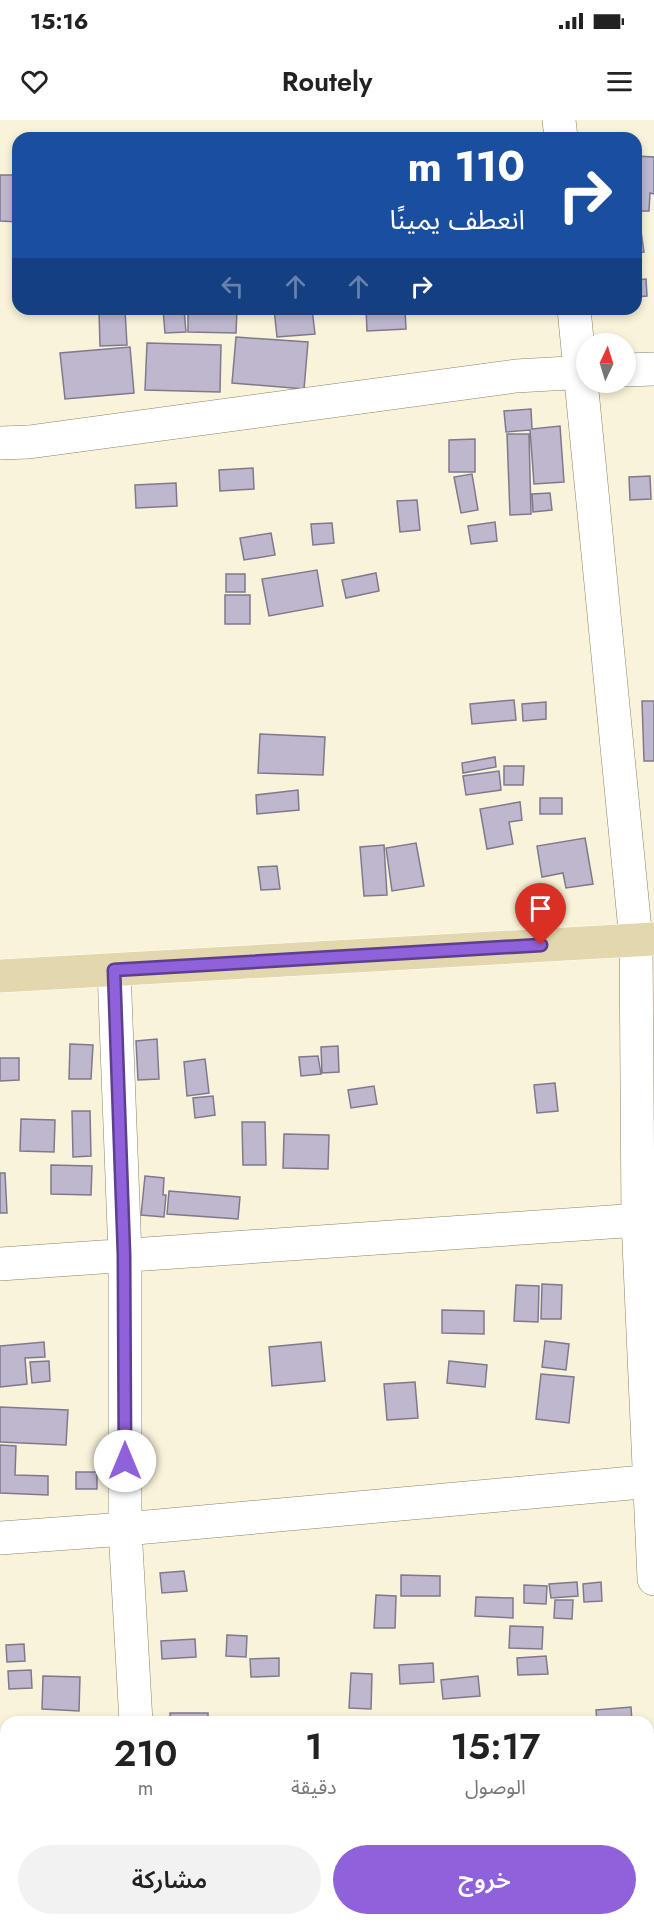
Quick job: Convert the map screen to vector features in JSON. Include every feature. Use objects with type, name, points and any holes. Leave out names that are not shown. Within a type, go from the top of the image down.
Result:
[{"type":"main road","points":[[0,976],[645,939]]},
{"type":"street","points":[[575,315],[577,333]]},
{"type":"street","points":[[636,370],[654,369]]},
{"type":"street","points":[[0,443],[29,442],[516,376],[576,372]]},
{"type":"street","points":[[585,393],[645,939],[646,1219],[654,1579]]},
{"type":"street","points":[[114,970],[124,1255],[125,1529],[136,1716]]},
{"type":"street","points":[[0,1264],[646,1219]]},
{"type":"street","points":[[0,1538],[125,1529],[652,1481]]},
{"type":"building","points":[[642,156],[654,157],[654,194],[650,193],[649,211],[642,211]]},
{"type":"building","points":[[0,175],[12,175],[12,222],[0,221]]},
{"type":"building","points":[[642,279],[646,279],[647,296],[642,296]]},
{"type":"building","points":[[99,315],[125,315],[127,345],[100,346]]},
{"type":"building","points":[[164,315],[185,315],[186,332],[165,333]]},
{"type":"building","points":[[188,315],[237,315],[236,333],[188,332]]},
{"type":"building","points":[[275,315],[313,315],[315,334],[277,337]]},
{"type":"building","points":[[366,315],[405,315],[406,329],[367,331]]},
{"type":"building","points":[[236,337],[308,342],[304,389],[232,383]]},
{"type":"building","points":[[147,343],[221,345],[220,392],[145,390]]},
{"type":"building","points":[[130,347],[134,393],[65,399],[60,353]]},
{"type":"building","points":[[531,409],[532,429],[560,426],[564,482],[534,484],[530,430],[506,432],[504,411]]},
{"type":"building","points":[[507,434],[529,434],[531,514],[510,515]]},
{"type":"building","points":[[475,439],[475,472],[449,472],[449,440]]},
{"type":"building","points":[[253,468],[254,489],[220,491],[219,470]]},
{"type":"building","points":[[472,474],[478,510],[461,513],[454,477]]},
{"type":"building","points":[[650,476],[651,499],[630,500],[629,477]]},
{"type":"building","points":[[176,483],[177,506],[136,508],[135,485]]},
{"type":"building","points":[[550,493],[552,510],[533,512],[532,494]]},
{"type":"building","points":[[417,500],[420,530],[400,532],[397,501]]},
{"type":"building","points":[[495,522],[497,541],[471,544],[468,526]]},
{"type":"building","points":[[332,523],[334,543],[313,545],[311,524]]},
{"type":"building","points":[[271,533],[275,555],[244,560],[240,538]]},
{"type":"building","points":[[317,570],[323,606],[269,616],[262,579]]},
{"type":"building","points":[[376,573],[379,591],[346,598],[342,580]]},
{"type":"building","points":[[226,574],[245,574],[245,592],[226,592]]},
{"type":"building","points":[[225,595],[250,595],[250,624],[225,624]]},
{"type":"building","points":[[514,700],[516,720],[472,724],[470,704]]},
{"type":"building","points":[[642,701],[654,701],[654,761],[644,761]]},
{"type":"building","points":[[546,702],[546,719],[523,721],[522,704]]},
{"type":"building","points":[[260,734],[325,737],[323,775],[258,773]]},
{"type":"building","points":[[495,757],[496,767],[463,773],[462,763]]},
{"type":"building","points":[[504,766],[524,766],[523,785],[504,785]]},
{"type":"building","points":[[499,771],[501,790],[466,795],[463,776]]},
{"type":"building","points":[[298,790],[299,810],[257,814],[256,795]]},
{"type":"building","points":[[540,798],[562,798],[562,814],[540,814]]},
{"type":"building","points":[[520,802],[522,820],[509,822],[513,844],[487,849],[480,809]]},
{"type":"building","points":[[585,838],[593,884],[566,888],[563,873],[542,877],[537,846]]},
{"type":"building","points":[[416,843],[424,886],[392,891],[386,848]]},
{"type":"building","points":[[384,845],[387,895],[364,896],[360,847]]},
{"type":"building","points":[[277,866],[280,889],[261,890],[258,867]]},
{"type":"building","points":[[157,1039],[159,1079],[138,1080],[136,1041]]},
{"type":"building","points":[[70,1044],[93,1045],[91,1079],[69,1079]]},
{"type":"building","points":[[338,1046],[339,1072],[322,1073],[321,1047]]},
{"type":"building","points":[[318,1056],[321,1074],[301,1076],[299,1057]]},
{"type":"building","points":[[0,1058],[19,1058],[19,1080],[0,1081]]},
{"type":"building","points":[[205,1059],[209,1093],[187,1096],[184,1062]]},
{"type":"building","points":[[555,1083],[558,1111],[537,1113],[534,1085]]},
{"type":"building","points":[[374,1086],[377,1104],[351,1108],[348,1090]]},
{"type":"building","points":[[213,1096],[215,1115],[195,1118],[193,1098]]},
{"type":"building","points":[[72,1111],[90,1111],[91,1156],[73,1157]]},
{"type":"building","points":[[21,1119],[55,1120],[54,1152],[20,1151]]},
{"type":"building","points":[[242,1122],[265,1122],[266,1165],[243,1165]]},
{"type":"building","points":[[284,1134],[329,1135],[328,1169],[283,1168]]},
{"type":"building","points":[[51,1165],[92,1166],[91,1195],[51,1194]]},
{"type":"building","points":[[0,1173],[5,1173],[7,1213],[0,1213]]},
{"type":"building","points":[[145,1176],[164,1178],[163,1195],[166,1195],[164,1217],[141,1215]]},
{"type":"building","points":[[169,1191],[240,1197],[238,1219],[167,1214]]},
{"type":"building","points":[[542,1284],[562,1285],[561,1319],[541,1319]]},
{"type":"building","points":[[516,1285],[539,1286],[538,1322],[514,1321]]},
{"type":"building","points":[[442,1310],[484,1311],[484,1334],[442,1333]]},
{"type":"building","points":[[545,1341],[569,1344],[566,1370],[542,1367]]},
{"type":"building","points":[[44,1342],[45,1357],[25,1358],[27,1384],[0,1387],[0,1346]]},
{"type":"building","points":[[321,1342],[325,1381],[272,1386],[269,1347]]},
{"type":"building","points":[[49,1361],[50,1381],[32,1383],[30,1362]]},
{"type":"building","points":[[449,1361],[487,1365],[485,1387],[447,1383]]},
{"type":"building","points":[[541,1374],[574,1377],[569,1423],[536,1419]]},
{"type":"building","points":[[415,1382],[418,1418],[387,1420],[384,1384]]},
{"type":"building","points":[[0,1407],[68,1410],[66,1445],[0,1442]]},
{"type":"building","points":[[0,1445],[16,1446],[15,1475],[48,1476],[48,1495],[0,1493]]},
{"type":"building","points":[[76,1472],[97,1472],[97,1489],[76,1489]]},
{"type":"building","points":[[184,1571],[187,1591],[162,1593],[160,1573]]},
{"type":"building","points":[[401,1575],[440,1576],[440,1596],[401,1596]]},
{"type":"building","points":[[577,1582],[578,1596],[551,1598],[549,1584]]},
{"type":"building","points":[[601,1582],[602,1601],[584,1602],[583,1584]]},
{"type":"building","points":[[524,1585],[547,1586],[546,1604],[524,1603]]},
{"type":"building","points":[[376,1595],[396,1596],[395,1628],[374,1628]]},
{"type":"building","points":[[476,1597],[513,1598],[513,1618],[475,1616]]},
{"type":"building","points":[[555,1600],[573,1600],[572,1619],[554,1618]]},
{"type":"building","points":[[510,1626],[543,1627],[542,1649],[509,1648]]},
{"type":"building","points":[[227,1635],[247,1636],[246,1657],[226,1656]]},
{"type":"building","points":[[195,1639],[196,1657],[162,1659],[161,1641]]},
{"type":"building","points":[[24,1644],[25,1661],[7,1662],[6,1645]]},
{"type":"building","points":[[546,1656],[548,1674],[518,1675],[517,1658]]},
{"type":"building","points":[[279,1658],[279,1676],[251,1677],[250,1659]]},
{"type":"building","points":[[433,1663],[434,1682],[400,1684],[399,1665]]},
{"type":"building","points":[[31,1670],[32,1688],[9,1689],[8,1671]]},
{"type":"building","points":[[351,1673],[372,1674],[371,1709],[349,1708]]},
{"type":"building","points":[[43,1676],[80,1677],[79,1711],[42,1709]]},
{"type":"building","points":[[478,1676],[480,1696],[443,1699],[441,1680]]},
{"type":"building","points":[[631,1707],[632,1716],[596,1716],[596,1710]]},
{"type":"building","points":[[170,1713],[208,1713],[208,1716],[170,1716]]},
{"type":"route","points":[[125,1461],[124,1255],[114,970],[541,945]]}]
